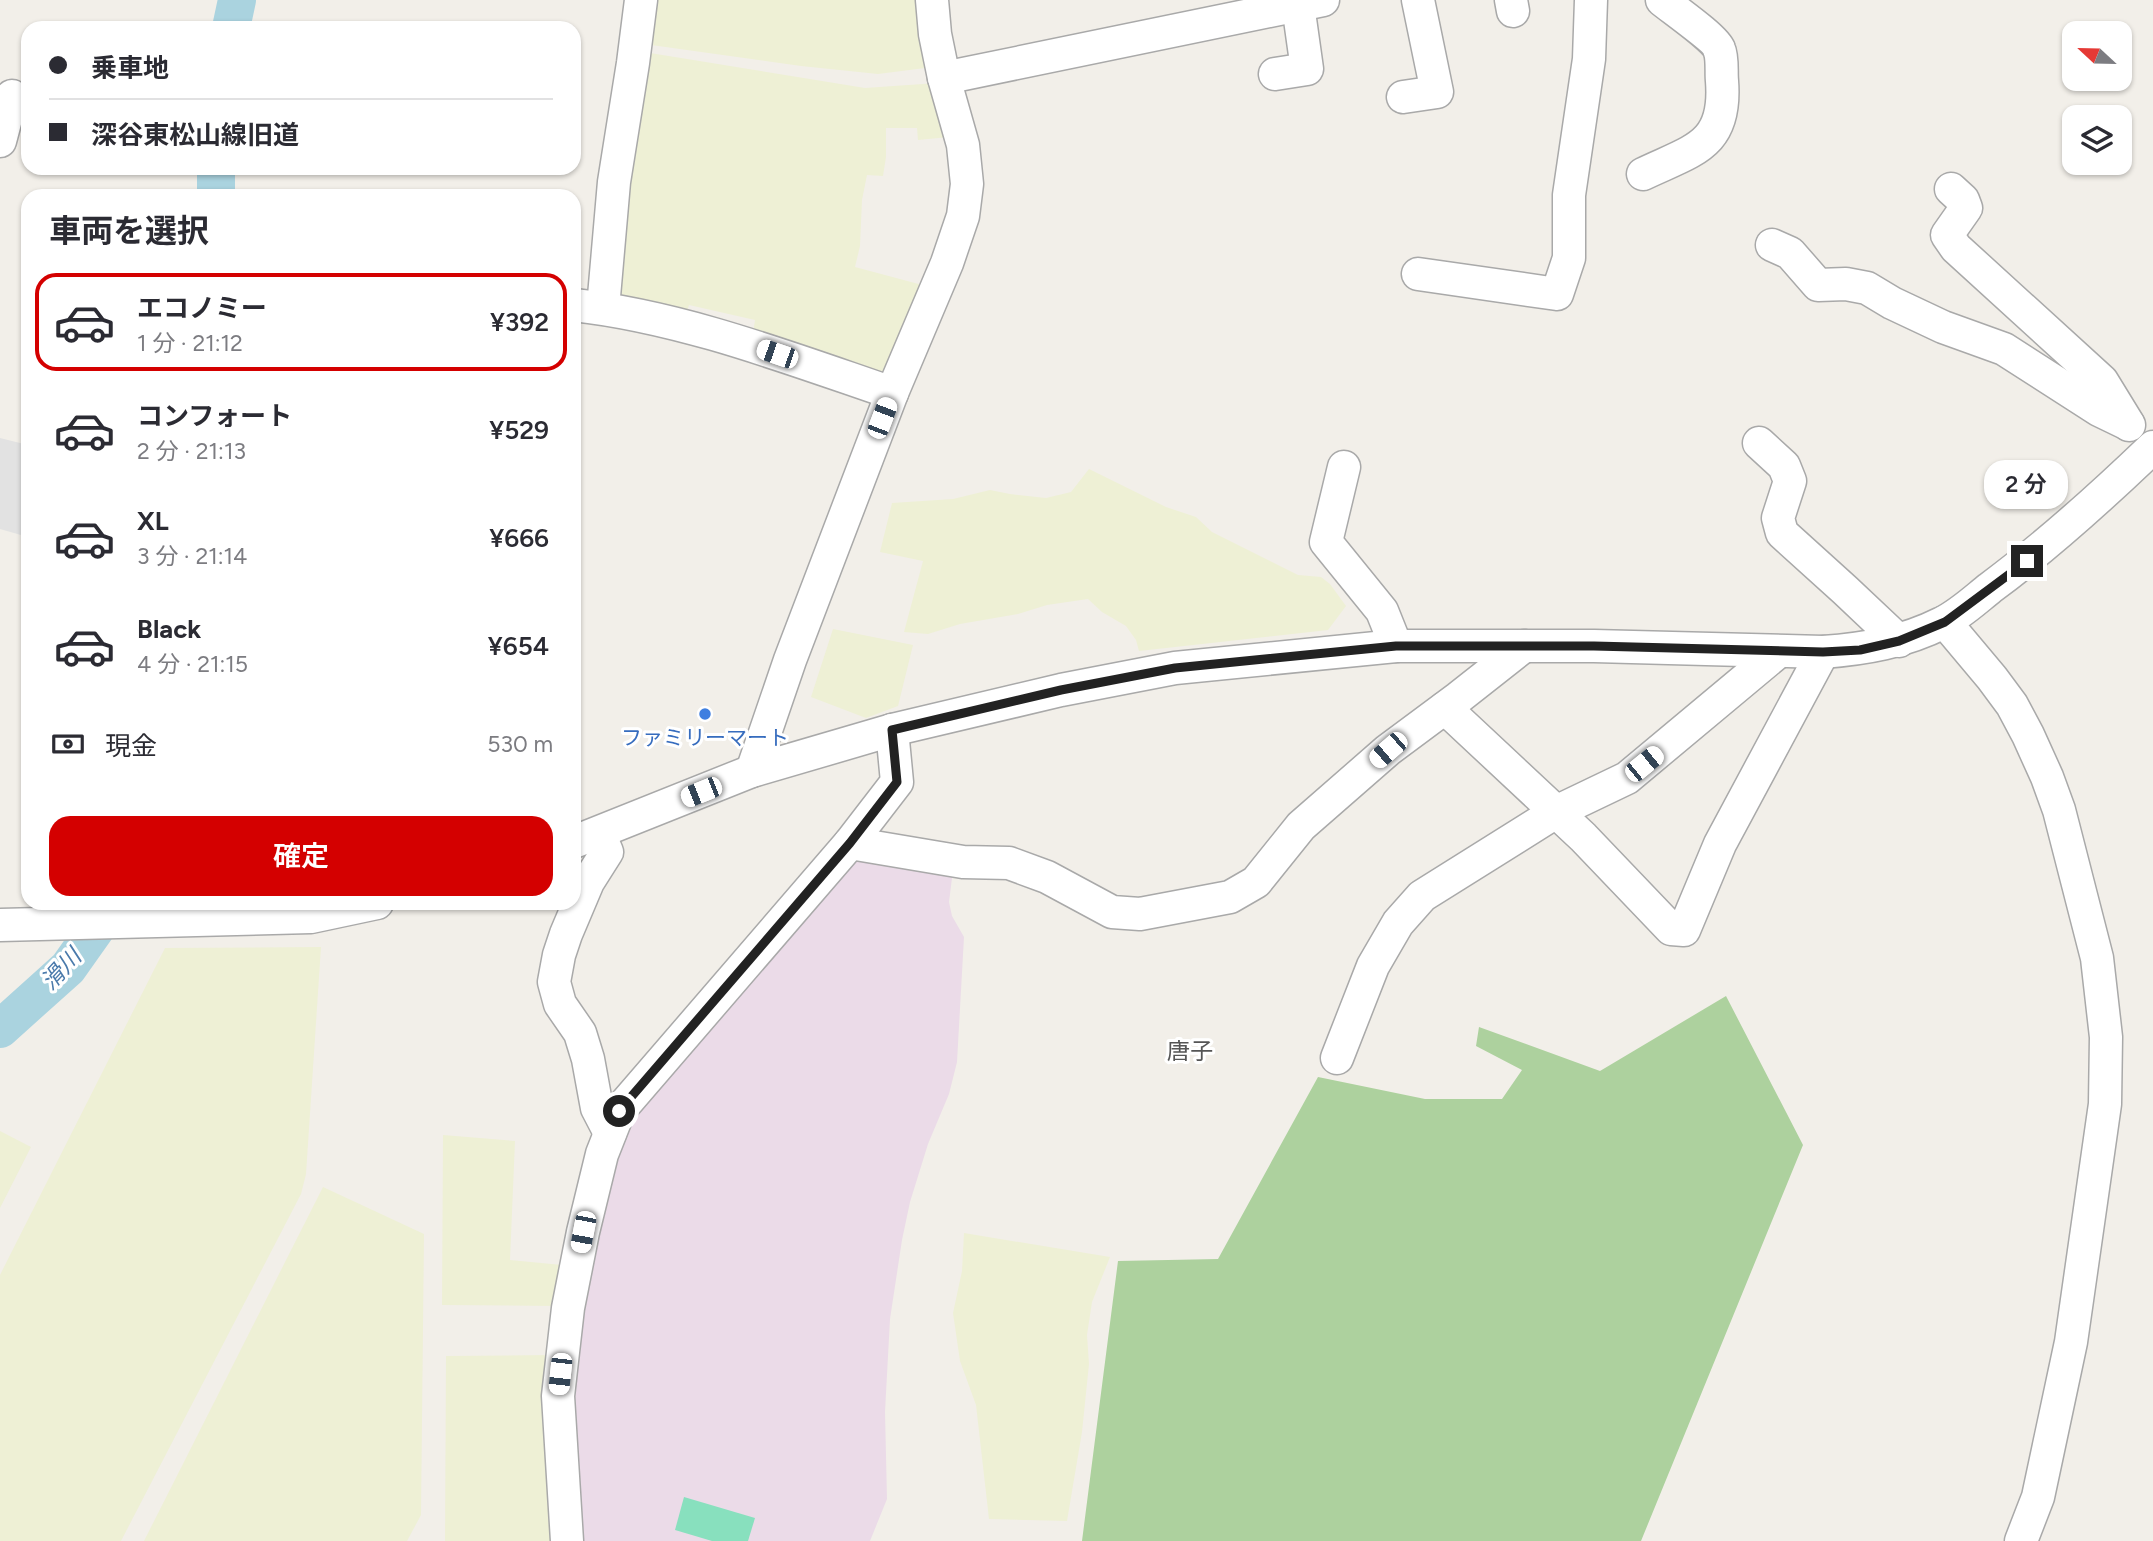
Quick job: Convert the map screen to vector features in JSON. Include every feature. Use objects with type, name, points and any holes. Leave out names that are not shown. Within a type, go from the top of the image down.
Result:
[{"type":"street","points":[[641,0],[614,182],[588,307],[731,338],[892,393]]},
{"type":"street","points":[[752,771],[790,660],[892,393],[947,263],[963,216],[967,184],[963,145],[944,78],[935,34],[932,0]]},
{"type":"street","points":[[1404,97],[1437,92],[1418,0]]},
{"type":"street","points":[[1418,274],[1557,294],[1569,258],[1569,195],[1589,59],[1591,0]]},
{"type":"street","points":[[1643,174],[1704,145],[1719,123],[1722,89],[1719,48],[1662,0]]},
{"type":"street","points":[[944,78],[1310,3],[1307,69],[1275,74]]},
{"type":"street","points":[[0,141],[12,96]]},
{"type":"street","points":[[587,838],[752,771],[892,730],[1061,690],[1175,668],[1396,646],[1778,652],[1860,650],[1899,641],[1945,622],[2027,561],[2105,494],[2152,448],[2128,424],[2102,381],[1956,248],[1947,235],[1966,208],[1963,200],[1951,189]]},
{"type":"street","points":[[1772,245],[1790,253],[1818,285],[1846,284],[1867,288],[1943,327],[2004,349],[2099,410],[2128,424]]},
{"type":"street","points":[[1759,443],[1784,466],[1790,481],[1778,518],[1782,534],[1899,641]]},
{"type":"street","points":[[1344,467],[1326,542],[1382,611],[1396,646]]},
{"type":"street","points":[[1945,622],[2011,705],[2047,777],[2059,810],[2097,958],[2106,1037],[2105,1104],[2071,1342],[2038,1497],[2021,1541]]},
{"type":"street","points":[[850,843],[962,862],[1009,863],[1047,877],[1112,912],[1140,914],[1230,897],[1256,882],[1300,826],[1388,750],[1524,646]]},
{"type":"street","points":[[1338,1058],[1373,966],[1398,923],[1422,895],[1556,812],[1627,778],[1778,652]]},
{"type":"street","points":[[1445,708],[1583,837],[1671,929],[1684,930],[1720,844],[1823,652]]},
{"type":"street","points":[[567,1541],[558,1396],[570,1295],[602,1154],[610,1133],[619,1111],[850,843],[897,782],[892,730]]},
{"type":"street","points":[[581,898],[607,852],[587,838]]},
{"type":"street","points":[[0,925],[198,912],[310,917],[343,910]]},
{"type":"street","points":[[576,910],[559,955],[554,982],[560,1004],[580,1033],[589,1059],[597,1108],[610,1133]]},
{"type":"shaded area","points":[[0,438],[21,443],[21,535],[0,529]]},
{"type":"shaded area","points":[[854,855],[953,870],[949,902],[952,916],[964,937],[957,1062],[949,1094],[928,1144],[910,1202],[902,1240],[890,1319],[885,1412],[887,1499],[870,1541],[576,1541],[572,1335],[610,1175],[630,1116]]},
{"type":"green space","points":[[648,0],[920,0],[933,67],[878,74],[644,44]]},
{"type":"green space","points":[[644,52],[865,88],[937,83],[949,137],[918,140],[917,128],[886,128],[883,176],[867,175],[862,200],[860,246],[855,267],[926,286],[887,385],[752,340],[755,320],[689,305],[684,322],[611,300]]},
{"type":"green space","points":[[1089,469],[1166,507],[1196,517],[1212,532],[1298,575],[1321,577],[1330,584],[1346,606],[1328,630],[1139,651],[1136,640],[1126,626],[1102,612],[1088,599],[960,624],[928,634],[904,632],[923,561],[880,552],[892,503],[953,499],[990,490],[1046,498],[1071,492]]},
{"type":"green space","points":[[833,629],[913,645],[898,706],[866,718],[811,697]]},
{"type":"green space","points":[[321,947],[306,1174],[301,1194],[121,1541],[0,1541],[0,1275],[165,948]]},
{"type":"green space","points":[[1726,996],[1803,1145],[1641,1541],[1082,1541],[1118,1261],[1218,1259],[1318,1077],[1425,1099],[1502,1099],[1522,1070],[1476,1046],[1479,1027],[1600,1071]]},
{"type":"green space","points":[[0,1131],[31,1147],[0,1208]]},
{"type":"green space","points":[[443,1135],[515,1141],[510,1260],[562,1265],[556,1306],[442,1305]]},
{"type":"green space","points":[[323,1187],[424,1234],[421,1515],[407,1541],[144,1541]]},
{"type":"green space","points":[[964,1233],[1110,1257],[1092,1302],[1087,1335],[1089,1364],[1082,1432],[1067,1521],[989,1519],[976,1405],[960,1361],[953,1313],[962,1271]]},
{"type":"green space","points":[[551,1355],[558,1541],[445,1541],[446,1356]]},
{"type":"green space","points":[[684,1497],[755,1518],[748,1541],[712,1541],[675,1530]]},
{"type":"waterway","name":"滑川","points":[[232,21],[237,0]]},
{"type":"waterway","name":"滑川","points":[[216,175],[216,189]]},
{"type":"waterway","name":"滑川","points":[[0,1029],[68,968],[109,910]]},
{"type":"place","name":"ファミリーマート","points":[[705,714]]},
{"type":"district","name":"唐子","points":[[1190,1051]]},
{"type":"route","points":[[619,1111],[850,843],[897,782],[892,730],[1061,690],[1175,668],[1396,646],[1594,646],[1823,652],[1860,650],[1899,641],[1945,622],[2027,561]]}]
